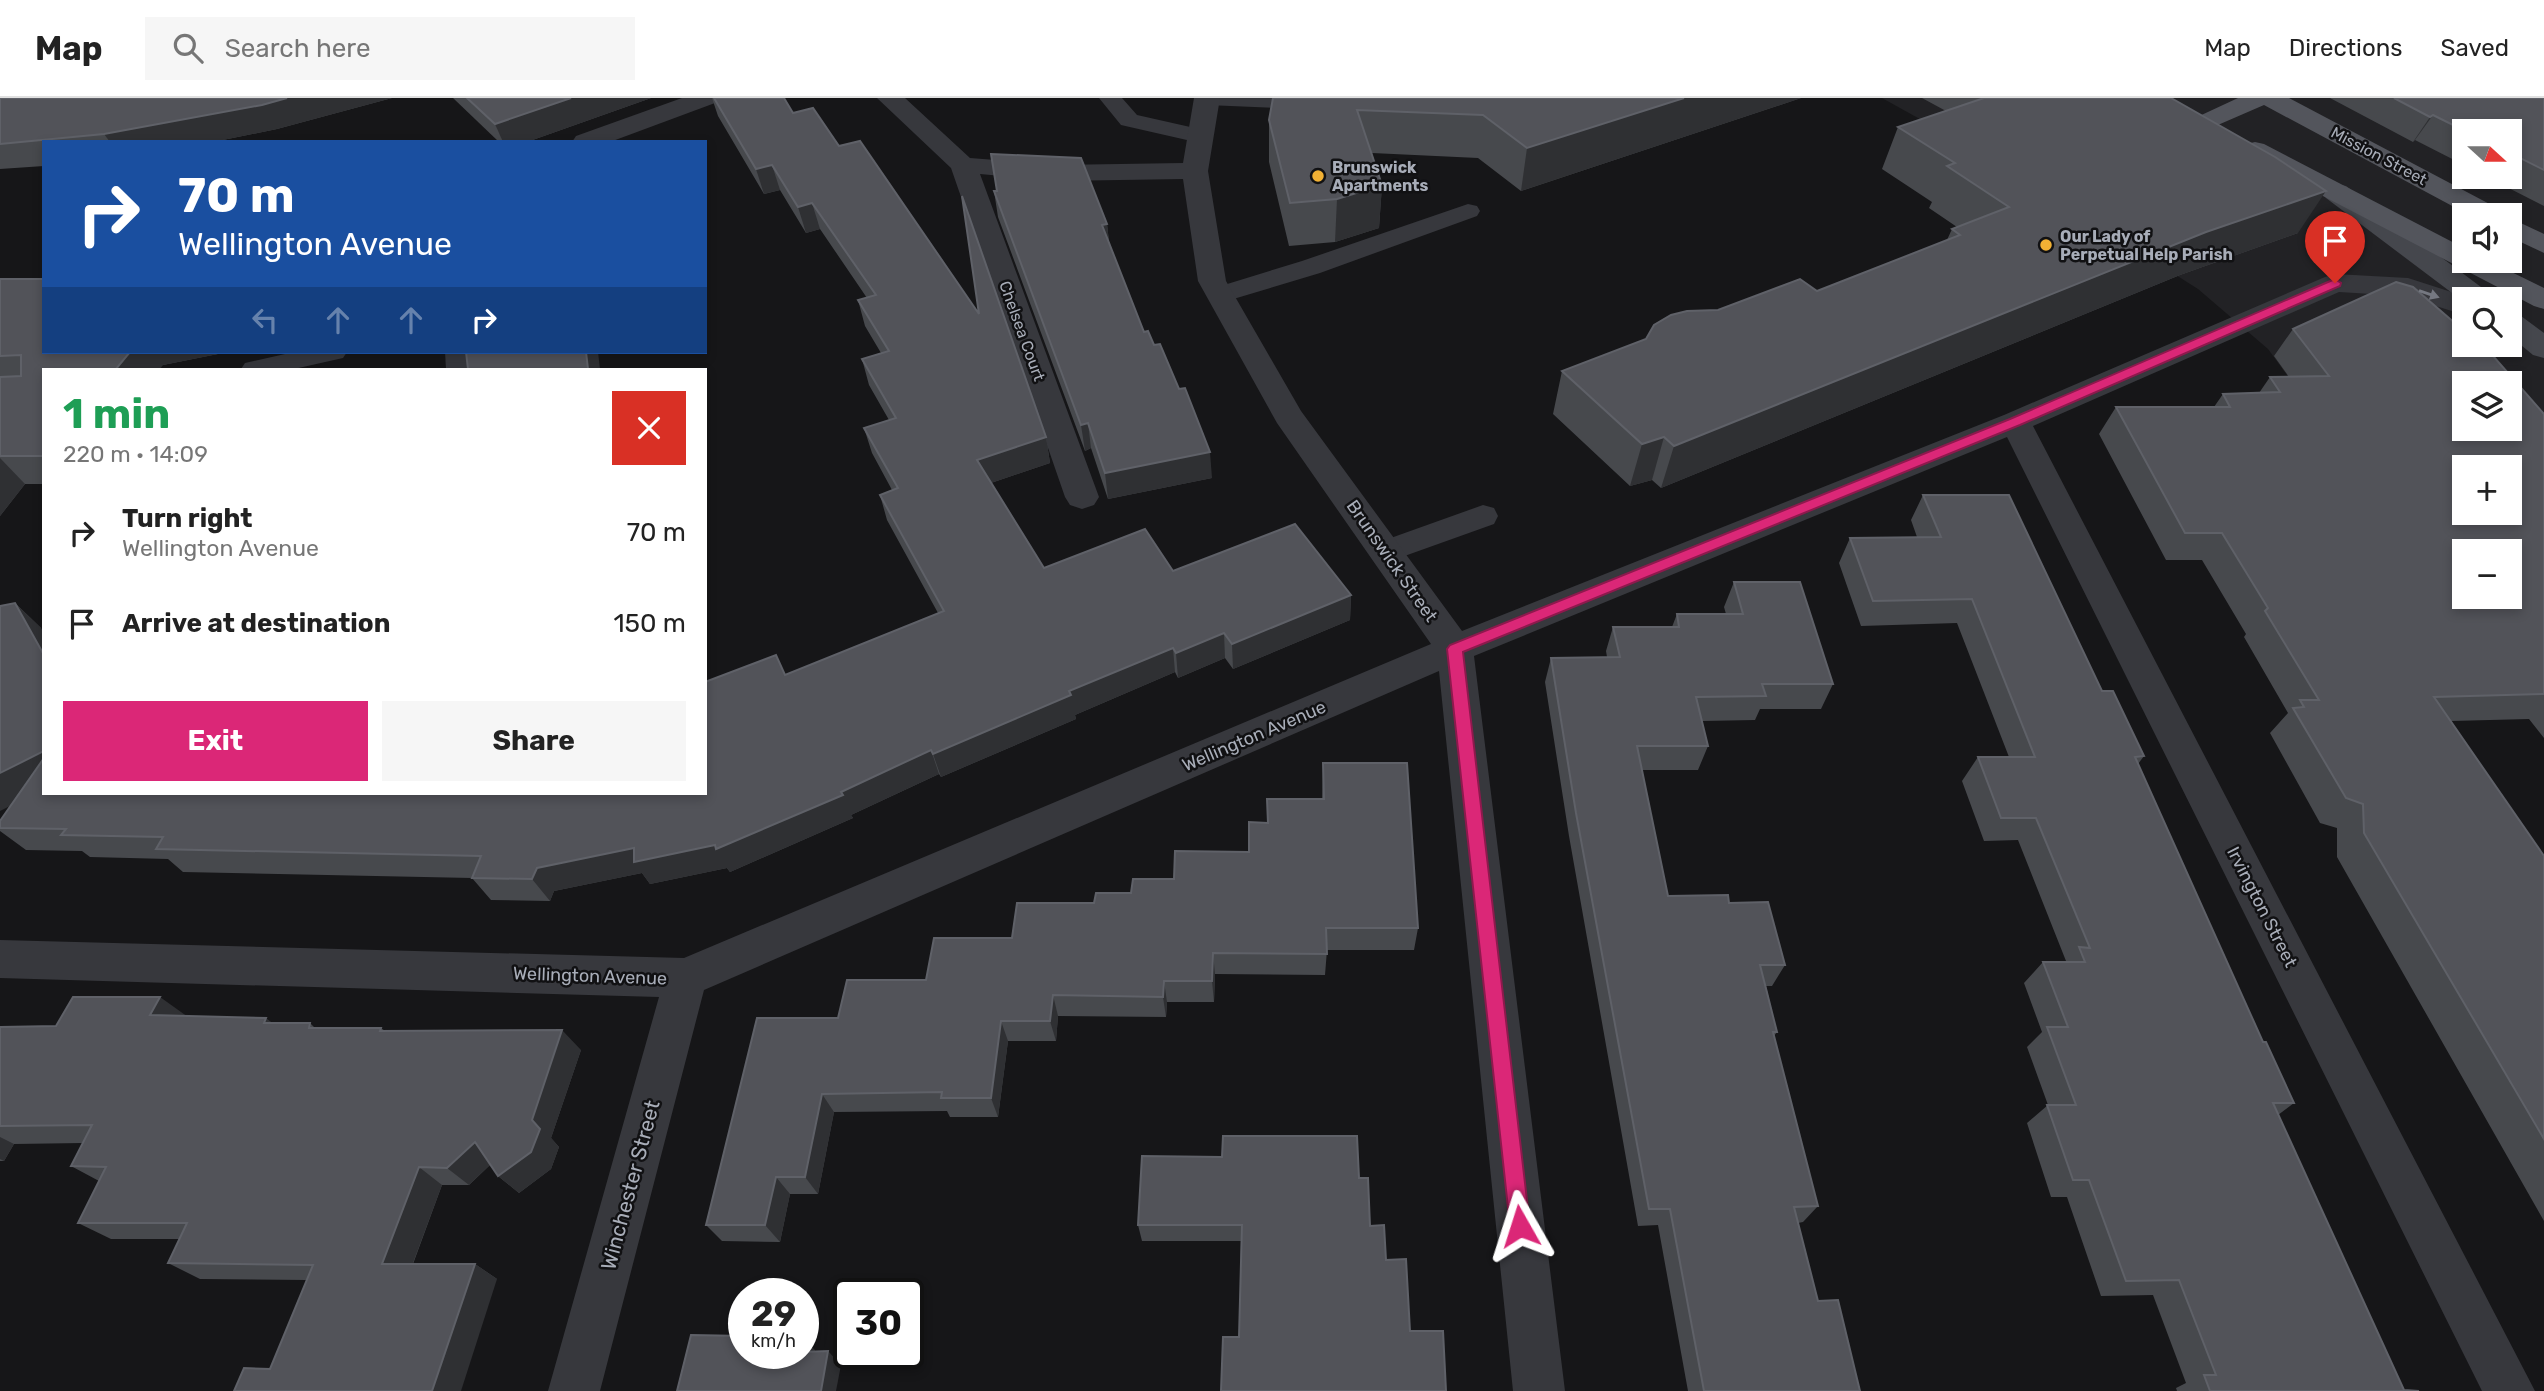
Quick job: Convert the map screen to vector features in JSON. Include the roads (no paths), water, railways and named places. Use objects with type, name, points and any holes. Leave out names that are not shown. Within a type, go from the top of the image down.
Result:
[{"type":"main road","points":[[2259,98],[2193,118],[2452,253]]},
{"type":"main road","name":"Mission Street","points":[[2270,98],[2467,203]]},
{"type":"main road","points":[[2336,192],[2463,287]]},
{"type":"main road","points":[[2522,233],[2544,245]]},
{"type":"main road","points":[[2491,273],[2544,300]]},
{"type":"main road","points":[[2522,331],[2544,348]]},
{"type":"street","points":[[590,140],[706,98]]},
{"type":"street","name":"Chelsea Court","points":[[890,98],[963,165],[1082,497]]},
{"type":"street","name":"Brunswick Street","points":[[1208,98],[1198,153],[1212,281],[1288,416],[1455,649],[1539,1391]]},
{"type":"street","points":[[963,165],[1057,173],[1198,153]]},
{"type":"street","name":"Wellington Avenue","points":[[0,959],[686,978],[1455,649],[2015,422],[2335,283],[2407,287],[2452,302]]},
{"type":"street","name":"Irvington Street","points":[[2015,422],[2510,1391]]},
{"type":"street","name":"Winchester Street","points":[[574,1391],[686,978]]},
{"type":"lane","points":[[1110,98],[1129,120],[1198,153]]},
{"type":"lane","points":[[1208,98],[1280,101]]},
{"type":"lane","points":[[1220,295],[1311,267],[1468,211]]},
{"type":"lane","points":[[260,368],[324,354]]},
{"type":"lane","points":[[1385,552],[1483,516]]},
{"type":"place","name":"Brunswick Apartments","points":[[1318,176]]},
{"type":"place","name":"Our Lady of Perpetual Help Parish","points":[[2046,245]]}]
